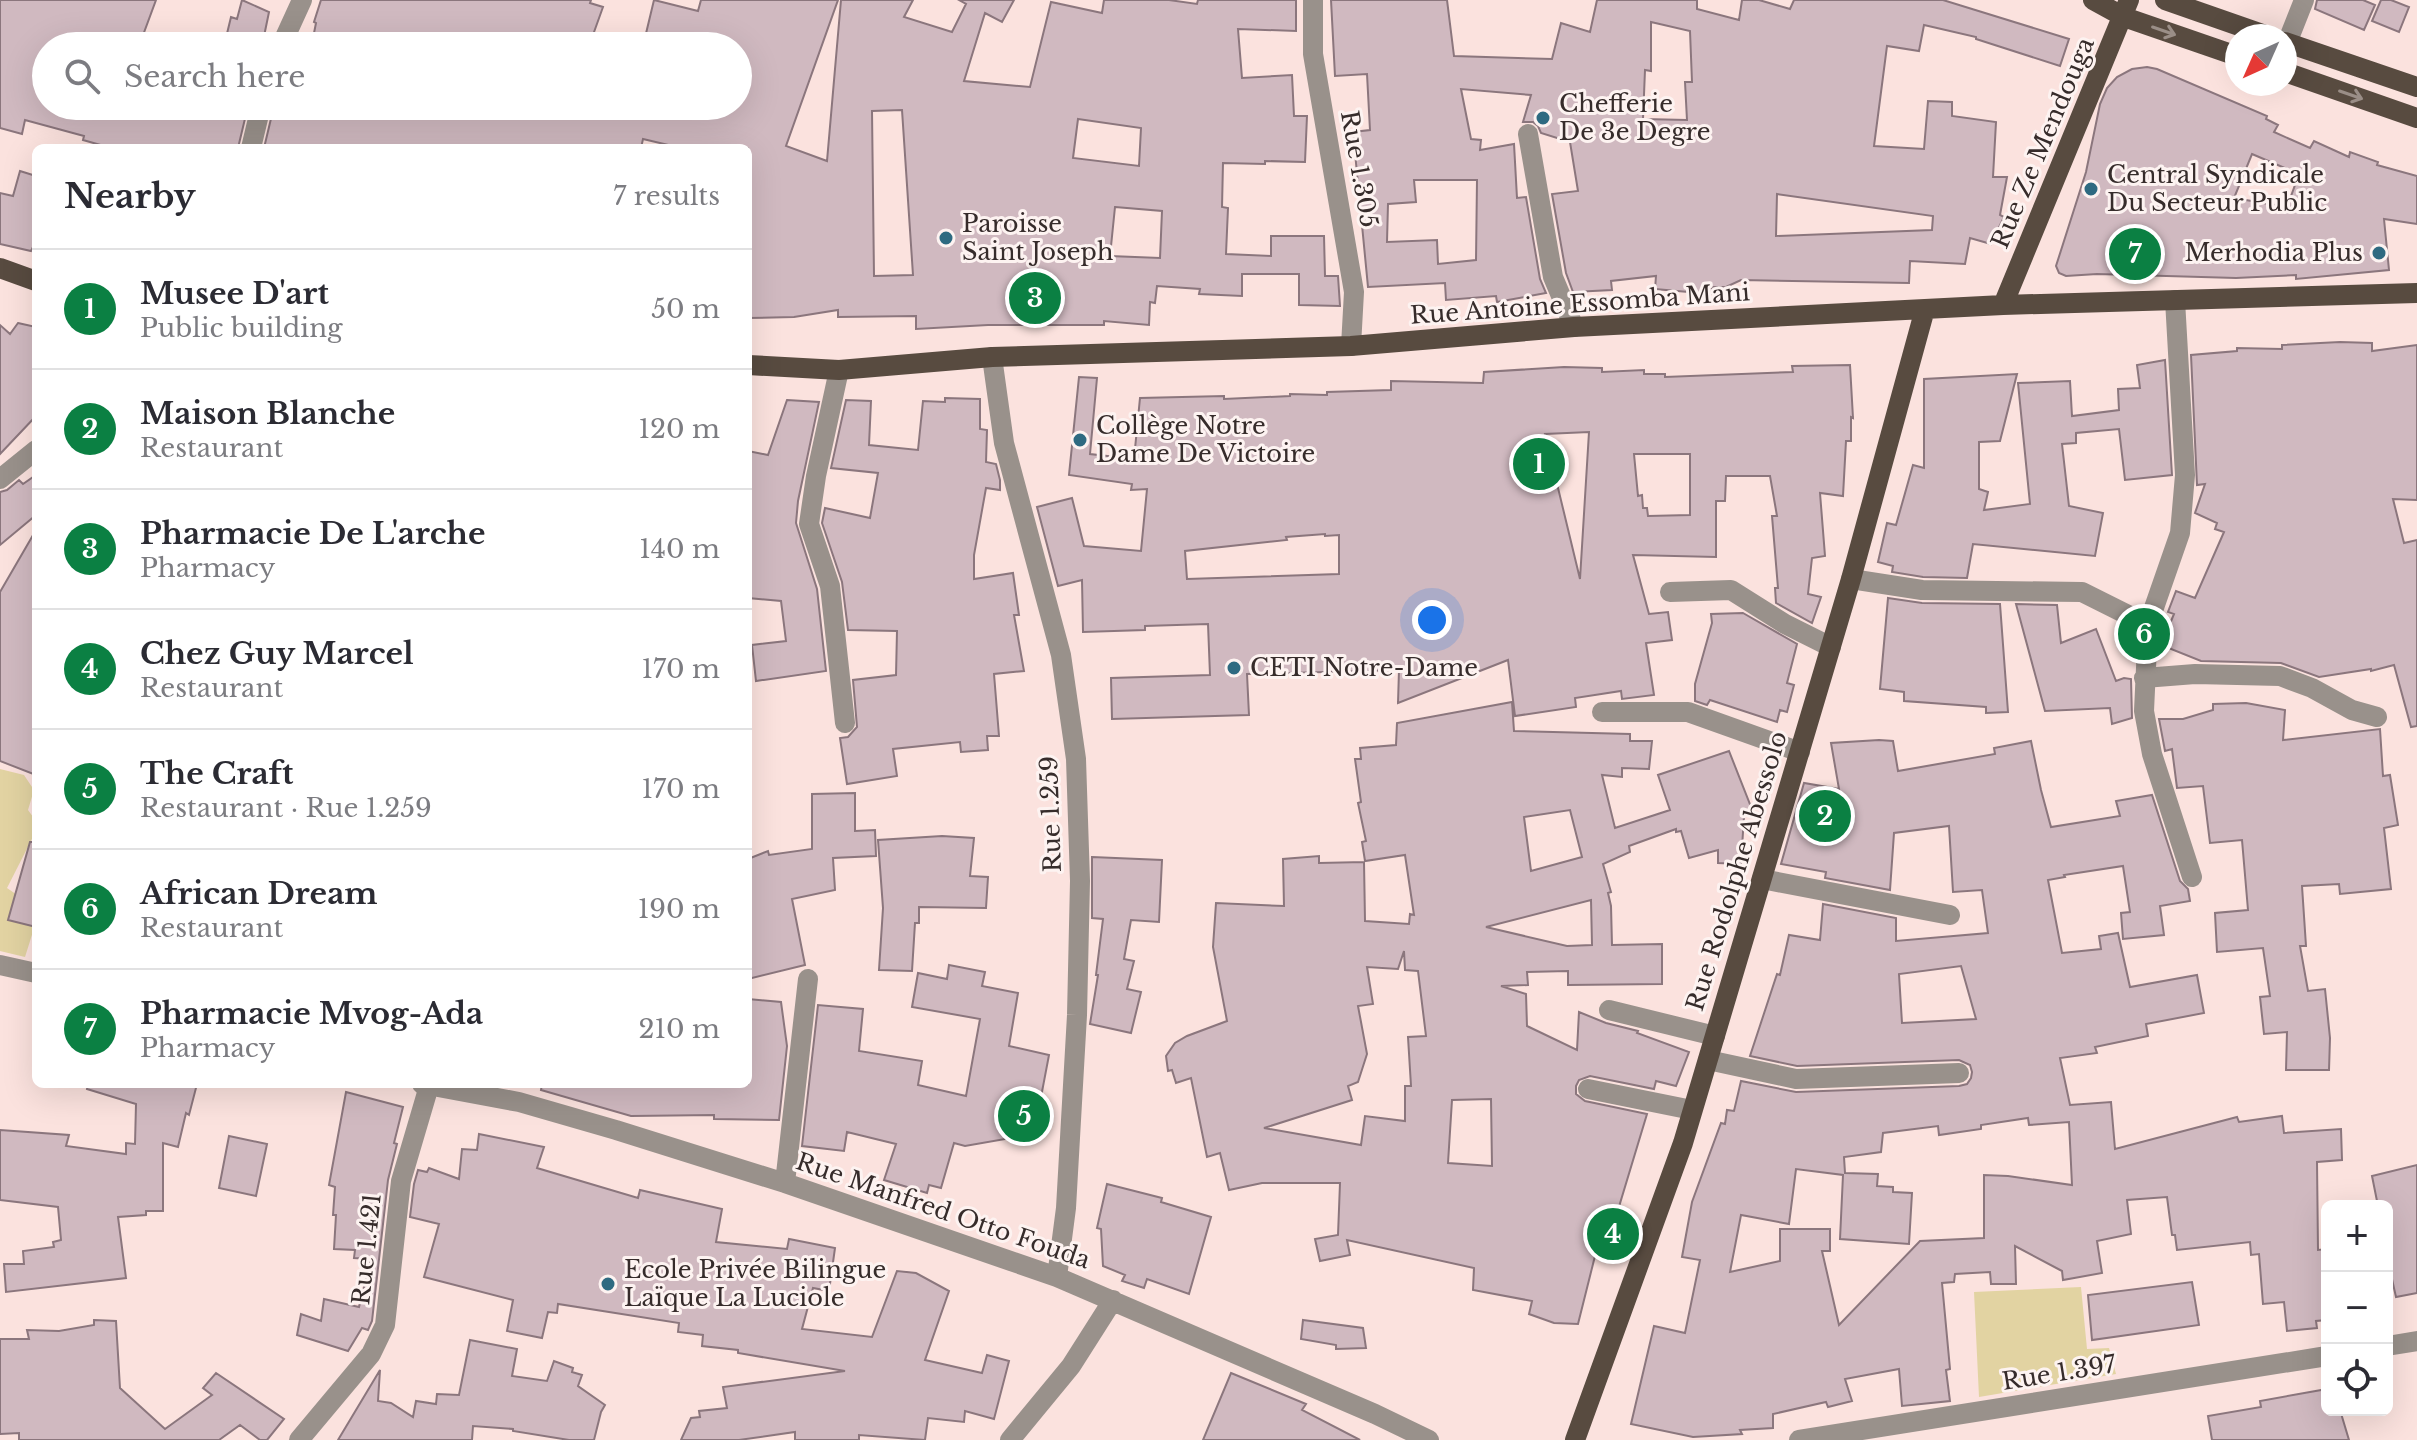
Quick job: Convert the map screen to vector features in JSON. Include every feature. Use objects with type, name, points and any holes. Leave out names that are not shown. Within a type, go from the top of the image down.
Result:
[{"type":"main road","points":[[2093,0],[2126,8],[2225,51]]},
{"type":"main road","points":[[2165,0],[2234,24]]},
{"type":"main road","name":"Rue Ze Mendouga","points":[[2003,305],[2126,8]]},
{"type":"main road","points":[[2297,46],[2417,87]]},
{"type":"main road","points":[[2297,76],[2417,118]]},
{"type":"main road","points":[[0,268],[32,280]]},
{"type":"main road","name":"Rue Antoine Essomba Mani","points":[[752,365],[839,370],[992,357],[1351,346],[1574,327],[2003,305],[2417,293]]},
{"type":"main road","name":"Rue Rodolphe Abessolo","points":[[1575,1440],[1683,1143],[1851,579],[1925,309]]},
{"type":"street","points":[[287,32],[302,0]]},
{"type":"street","name":"Rue 1.305","points":[[1313,0],[1313,54],[1354,292],[1351,346]]},
{"type":"street","points":[[2290,24],[2304,0]]},
{"type":"street","points":[[252,144],[258,120]]},
{"type":"street","points":[[1528,134],[1553,277],[1574,327]]},
{"type":"street","points":[[2175,300],[2185,475],[2180,533],[2148,625],[2144,711],[2152,754],[2192,877]]},
{"type":"street","name":"Rue 1.259","points":[[992,357],[1004,443],[1061,655],[1076,759],[1080,881],[1077,1015],[1066,1208],[1057,1277]]},
{"type":"street","points":[[839,370],[809,524],[830,586],[845,723]]},
{"type":"street","points":[[0,479],[32,453]]},
{"type":"street","points":[[1851,579],[1922,590],[2082,592],[2148,625]]},
{"type":"street","points":[[1670,592],[1731,590],[1785,624],[1831,647]]},
{"type":"street","points":[[2144,678],[2195,674],[2280,676],[2312,688],[2352,710],[2377,717]]},
{"type":"street","points":[[1602,712],[1688,712],[1800,752]]},
{"type":"street","points":[[1762,879],[1950,915]]},
{"type":"street","points":[[0,965],[32,972]]},
{"type":"street","points":[[785,1183],[808,979]]},
{"type":"street","points":[[1609,1010],[1715,1036]]},
{"type":"street","points":[[1708,1060],[1796,1079],[1959,1073]]},
{"type":"street","name":"Rue 1.421","points":[[299,1440],[371,1354],[385,1325],[401,1181],[425,1088]]},
{"type":"street","name":"Rue Manfred Otto Fouda","points":[[462,1088],[521,1093],[1057,1277],[1429,1440]]},
{"type":"street","points":[[1588,1089],[1692,1110]]},
{"type":"street","points":[[1010,1440],[1071,1366],[1113,1300]]},
{"type":"street","points":[[2393,1345],[2417,1341]]},
{"type":"street","name":"Rue 1.397","points":[[1799,1440],[2321,1357]]},
{"type":"shaded area","points":[[0,769],[24,775],[32,787],[28,810],[32,816],[32,839],[7,888],[32,905],[32,935],[25,957],[0,951]]},
{"type":"shaded area","points":[[2081,1287],[2087,1349],[2109,1348],[2116,1374],[1979,1397],[1974,1292]]},
{"type":"building","points":[[0,0],[156,0],[144,32],[32,32],[32,120],[245,120],[239,144],[97,144],[83,140],[84,136],[25,120],[22,134],[0,128]]},
{"type":"building","points":[[242,0],[269,12],[265,32],[227,32],[231,17],[237,19]]},
{"type":"building","points":[[321,0],[591,0],[590,3],[603,7],[594,32],[314,32]]},
{"type":"building","points":[[654,0],[698,11],[701,0],[838,0],[786,146],[827,161],[841,0],[913,0],[904,17],[952,32],[966,4],[959,0],[1014,0],[1002,22],[985,13],[964,81],[1030,87],[1051,2],[1102,13],[1104,0],[1169,0],[1197,4],[1198,0],[1296,0],[1296,31],[1238,29],[1242,78],[1292,75],[1294,116],[1307,116],[1305,162],[1223,163],[1222,207],[1228,208],[1226,254],[1271,256],[1271,236],[1324,236],[1325,276],[1338,276],[1340,306],[1299,305],[1299,274],[1242,274],[1242,296],[1199,294],[1200,289],[1157,286],[1155,303],[1150,302],[1149,325],[1104,321],[1104,325],[988,325],[916,329],[916,316],[838,317],[838,310],[794,317],[752,318],[752,144],[664,144],[643,139],[642,144],[265,144],[271,120],[752,120],[752,32],[646,32]],"holes":[[[902,110],[913,275],[874,276],[872,111]],[[1078,119],[1141,128],[1139,166],[1073,158]],[[1115,207],[1162,211],[1160,258],[1110,256]]]},
{"type":"building","points":[[1331,0],[1447,0],[1454,56],[1552,59],[1561,23],[1590,32],[1597,0],[1697,0],[1697,9],[1739,20],[1742,0],[1759,0],[1790,9],[1794,0],[1943,0],[2069,39],[2060,66],[1976,37],[1924,25],[1919,51],[1887,46],[1874,146],[1924,149],[1928,101],[1952,102],[1952,116],[1996,122],[1993,177],[2007,177],[2000,215],[2004,217],[1991,244],[1970,238],[1965,264],[1910,261],[1909,283],[1741,280],[1726,287],[1712,287],[1711,294],[1655,289],[1656,276],[1611,281],[1612,290],[1573,292],[1566,273],[1552,194],[1578,191],[1570,142],[1541,133],[1533,122],[1523,122],[1531,95],[1461,89],[1471,139],[1481,140],[1480,150],[1514,144],[1517,198],[1526,197],[1540,279],[1546,293],[1497,302],[1496,296],[1446,300],[1445,283],[1368,287],[1353,132],[1370,130],[1367,74],[1335,76]],"holes":[[[1651,22],[1690,31],[1692,82],[1685,82],[1687,120],[1643,119],[1645,70],[1651,71]],[[1414,180],[1477,180],[1476,260],[1438,264],[1437,240],[1387,242],[1388,204],[1416,202]],[[1777,194],[1933,216],[1932,230],[1776,236]]]},
{"type":"building","points":[[2317,0],[2363,0],[2375,5],[2364,30],[2315,9]]},
{"type":"building","points":[[2381,0],[2391,0],[2409,7],[2399,32],[2372,21]]},
{"type":"building","points":[[2132,69],[2157,69],[2267,116],[2266,119],[2278,125],[2274,132],[2310,148],[2314,141],[2349,157],[2350,152],[2378,162],[2377,165],[2417,176],[2417,224],[2384,219],[2389,270],[2296,279],[2296,275],[2236,278],[2066,276],[2059,273],[2056,266],[2086,172],[2100,104],[2107,88],[2117,77]],"holes":[[[2252,154],[2299,174],[2287,207],[2234,198]]]},
{"type":"building","points":[[20,171],[32,175],[31,251],[0,244],[0,193],[13,196]]},
{"type":"building","points":[[18,323],[32,326],[32,420],[0,454],[0,325],[10,334]]},
{"type":"building","points":[[2372,343],[2372,351],[2417,345],[2417,500],[2393,499],[2404,543],[2417,540],[2417,726],[2411,727],[2394,665],[2319,677],[2281,663],[2201,661],[2161,645],[2174,614],[2168,612],[2176,591],[2195,598],[2224,532],[2215,529],[2217,523],[2195,513],[2205,484],[2197,485],[2191,355],[2237,351],[2237,348],[2282,349],[2282,345]]},
{"type":"building","points":[[2165,360],[2172,475],[2125,480],[2119,429],[2076,433],[2076,443],[2062,444],[2069,506],[2103,513],[2095,556],[1973,544],[1967,578],[1923,577],[1892,572],[1893,566],[1878,562],[1887,523],[1896,525],[1913,465],[1924,468],[1924,379],[2017,374],[2000,441],[1979,442],[1979,489],[1988,492],[1984,510],[2030,504],[2018,383],[2070,381],[2072,416],[2119,410],[2118,389],[2140,388],[2137,365]]},
{"type":"building","points":[[1850,365],[1853,418],[1851,441],[1846,441],[1843,496],[1820,493],[1825,556],[1812,558],[1808,594],[1821,597],[1812,623],[1776,603],[1775,588],[1778,588],[1772,516],[1777,516],[1770,476],[1726,476],[1725,501],[1716,501],[1716,557],[1633,555],[1649,614],[1668,612],[1672,640],[1646,643],[1654,695],[1622,699],[1621,691],[1575,698],[1576,707],[1515,716],[1508,660],[1398,703],[1399,670],[1247,674],[1249,715],[1112,719],[1111,678],[1210,675],[1208,624],[1083,632],[1082,580],[1058,586],[1037,507],[1072,498],[1084,546],[1141,551],[1147,489],[1131,490],[1132,484],[1069,475],[1079,377],[1097,378],[1090,454],[1134,459],[1140,398],[1327,395],[1327,392],[1391,390],[1391,381],[1483,383],[1484,372],[1564,367],[1602,368],[1602,372],[1644,370],[1644,374],[1665,374],[1665,377],[1793,372],[1792,366]],"holes":[[[1589,432],[1580,579],[1545,434]],[[1634,454],[1690,454],[1690,515],[1648,516],[1647,508],[1643,508],[1642,495],[1638,496]],[[1339,535],[1339,574],[1187,579],[1185,551],[1287,540],[1286,537]]]},
{"type":"building","points":[[945,398],[980,399],[980,429],[987,430],[986,462],[996,464],[1000,490],[986,488],[974,555],[974,579],[1013,573],[1019,615],[1014,615],[1024,671],[994,674],[999,736],[987,736],[988,750],[961,752],[960,742],[893,749],[897,776],[847,784],[840,738],[848,737],[857,727],[853,680],[896,675],[897,631],[848,630],[842,582],[822,523],[825,508],[870,518],[878,473],[831,468],[846,400],[871,401],[869,445],[918,450],[923,401],[945,402]]},
{"type":"building","points":[[787,400],[819,402],[796,523],[817,589],[826,671],[756,681],[752,645],[786,641],[781,601],[752,598],[752,452],[768,455]]},
{"type":"building","points":[[32,478],[32,518],[0,545],[0,492],[19,480],[23,484]]},
{"type":"building","points":[[32,537],[32,773],[0,761],[0,592]]},
{"type":"building","points":[[1888,598],[1922,603],[2000,604],[2008,712],[1986,713],[1986,707],[1904,701],[1904,692],[1880,689]]},
{"type":"building","points":[[2016,604],[2057,605],[2061,643],[2096,629],[2116,681],[2131,679],[2132,718],[2112,724],[2110,708],[2045,711]]},
{"type":"building","points":[[1743,613],[1797,644],[1787,683],[1794,685],[1787,712],[1780,710],[1777,722],[1710,700],[1707,705],[1695,701],[1695,684],[1712,623],[1711,614]]},
{"type":"building","points":[[1512,702],[1514,731],[1630,734],[1630,741],[1652,741],[1649,769],[1622,768],[1622,777],[1602,775],[1615,828],[1670,810],[1658,775],[1729,751],[1753,812],[1744,816],[1741,864],[1718,863],[1718,850],[1689,858],[1681,831],[1676,832],[1676,829],[1629,846],[1630,852],[1603,864],[1611,892],[1608,893],[1612,945],[1662,944],[1662,984],[1568,985],[1568,971],[1527,972],[1528,985],[1501,986],[1526,994],[1527,1026],[1577,1050],[1579,1012],[1689,1052],[1676,1086],[1656,1081],[1654,1089],[1590,1076],[1579,1080],[1576,1086],[1576,1094],[1585,1101],[1647,1114],[1618,1210],[1624,1213],[1612,1260],[1595,1256],[1578,1324],[1554,1323],[1529,1314],[1532,1301],[1473,1290],[1474,1268],[1347,1240],[1350,1255],[1320,1261],[1315,1239],[1338,1235],[1340,1183],[1262,1183],[1229,1190],[1220,1153],[1207,1157],[1191,1078],[1176,1083],[1172,1070],[1168,1071],[1166,1056],[1175,1043],[1227,1021],[1213,947],[1216,903],[1284,906],[1283,859],[1319,856],[1319,863],[1364,862],[1365,921],[1409,924],[1410,914],[1414,915],[1405,855],[1365,861],[1362,842],[1366,841],[1358,803],[1361,802],[1355,759],[1361,759],[1360,748],[1396,745],[1397,723]],"holes":[[[1570,810],[1582,857],[1531,871],[1524,817]],[[1591,900],[1592,945],[1567,946],[1486,927]],[[1404,951],[1405,970],[1418,971],[1426,1036],[1408,1037],[1411,1086],[1405,1086],[1405,1121],[1365,1116],[1361,1145],[1264,1128],[1352,1100],[1348,1086],[1358,1082],[1367,1054],[1358,1006],[1373,1004],[1367,967],[1398,969]],[[1491,1099],[1492,1166],[1448,1163],[1452,1100]]]},
{"type":"building","points":[[2246,703],[2285,710],[2283,740],[2380,729],[2383,776],[2390,775],[2398,825],[2384,828],[2391,889],[2340,894],[2339,884],[2302,886],[2306,946],[2300,946],[2308,991],[2325,989],[2330,1038],[2329,1070],[2286,1070],[2287,1032],[2264,1034],[2260,997],[2270,996],[2263,948],[2217,952],[2215,913],[2248,910],[2242,840],[2210,843],[2203,786],[2177,788],[2172,749],[2165,751],[2159,719],[2183,719],[2213,710],[2213,704]]},
{"type":"building","points":[[1893,741],[1898,771],[1995,754],[1994,748],[2031,741],[2051,827],[2120,816],[2116,801],[2152,795],[2180,881],[2188,889],[2190,901],[2160,906],[2164,935],[2123,939],[2121,913],[2130,912],[2123,866],[2048,880],[2062,953],[2101,949],[2099,936],[2118,933],[2130,987],[2197,975],[2204,1013],[2146,1024],[2148,1036],[2095,1047],[2097,1053],[2060,1058],[2070,1105],[2111,1102],[2115,1149],[2237,1117],[2239,1122],[2282,1116],[2284,1133],[2341,1129],[2342,1160],[2317,1162],[2321,1321],[2316,1321],[2317,1328],[2287,1331],[2284,1302],[2263,1304],[2259,1254],[2251,1255],[2250,1242],[2177,1250],[2167,1197],[2127,1200],[2131,1234],[2097,1241],[2102,1273],[2063,1280],[2062,1271],[2015,1246],[2016,1284],[1991,1284],[1990,1272],[1955,1274],[1954,1282],[1942,1283],[1950,1401],[1902,1406],[1899,1369],[1845,1379],[1852,1401],[1828,1407],[1826,1402],[1773,1414],[1773,1428],[1740,1430],[1742,1434],[1693,1437],[1631,1424],[1654,1326],[1685,1333],[1700,1260],[1682,1257],[1692,1202],[1721,1123],[1725,1124],[1727,1110],[1734,1111],[1741,1081],[1796,1092],[1959,1086],[1967,1084],[1971,1078],[1970,1065],[1959,1060],[1797,1066],[1750,1056],[1777,974],[1780,975],[1789,935],[1820,940],[1823,904],[1896,918],[1896,941],[1988,933],[1982,890],[1953,892],[1949,826],[1894,833],[1890,890],[1825,878],[1826,872],[1781,864],[1804,783],[1839,789],[1831,743]],"holes":[[[1961,966],[1976,1019],[1902,1023],[1899,974]],[[2028,1118],[2029,1125],[2069,1122],[2072,1185],[1984,1175],[1984,1238],[1920,1241],[1839,1325],[1822,1251],[1830,1251],[1830,1229],[1780,1229],[1780,1261],[1730,1272],[1741,1215],[1789,1224],[1796,1169],[1843,1175],[1840,1239],[1909,1244],[1912,1193],[1893,1192],[1893,1187],[1877,1186],[1878,1174],[1845,1173],[1844,1157],[1881,1152],[1883,1133],[1938,1126],[1939,1135]]]},
{"type":"building","points":[[855,793],[855,831],[875,830],[876,856],[833,858],[835,890],[792,899],[805,965],[752,978],[752,857],[768,851],[769,855],[812,849],[812,794]]},
{"type":"building","points":[[942,836],[974,838],[970,876],[988,877],[986,908],[919,907],[912,971],[879,970],[883,908],[878,840]]},
{"type":"building","points":[[30,842],[32,842],[32,926],[8,920]]},
{"type":"building","points":[[1092,857],[1162,860],[1159,922],[1131,920],[1124,959],[1134,961],[1127,989],[1141,992],[1131,1033],[1090,1024],[1103,919],[1092,918]]},
{"type":"building","points":[[949,965],[985,972],[982,986],[1018,993],[1009,1046],[1049,1055],[1041,1097],[1044,1098],[1039,1133],[965,1146],[954,1143],[941,1188],[929,1185],[927,1193],[884,1180],[896,1144],[847,1132],[844,1151],[802,1146],[818,1005],[863,1009],[859,1051],[922,1061],[918,1085],[966,1096],[980,1019],[912,1007],[918,973],[947,979]]},
{"type":"building","points":[[752,999],[781,1002],[787,1046],[779,1120],[714,1119],[714,1115],[631,1116],[541,1090],[752,1088]]},
{"type":"building","points":[[196,1088],[178,1147],[163,1143],[163,1211],[118,1217],[126,1278],[6,1292],[4,1264],[24,1264],[23,1251],[54,1247],[53,1242],[61,1240],[58,1207],[0,1200],[0,1130],[69,1135],[66,1146],[126,1154],[126,1143],[135,1144],[136,1104],[87,1089]]},
{"type":"building","points":[[346,1092],[403,1107],[388,1180],[372,1321],[368,1330],[362,1328],[348,1351],[297,1335],[301,1314],[321,1321],[324,1299],[359,1307],[371,1259],[354,1258],[355,1250],[334,1249],[335,1187],[329,1185]]},
{"type":"building","points":[[479,1134],[544,1147],[537,1168],[638,1198],[640,1190],[722,1209],[716,1242],[787,1249],[789,1239],[835,1248],[829,1291],[813,1288],[802,1329],[872,1337],[897,1271],[916,1273],[949,1291],[925,1360],[982,1373],[987,1355],[1009,1361],[994,1419],[965,1411],[964,1422],[928,1418],[925,1440],[859,1435],[859,1440],[795,1440],[795,1432],[739,1440],[681,1440],[691,1418],[700,1417],[699,1411],[727,1408],[723,1387],[845,1371],[702,1346],[703,1335],[678,1332],[679,1323],[558,1304],[557,1313],[548,1312],[542,1338],[507,1331],[513,1300],[424,1277],[439,1224],[410,1217],[418,1170],[427,1172],[429,1168],[459,1179],[462,1149],[477,1150]]},
{"type":"building","points":[[229,1136],[267,1144],[256,1196],[219,1188]]},
{"type":"building","points":[[2417,1165],[2417,1293],[2396,1297],[2393,1284],[2393,1200],[2377,1200],[2372,1176]]},
{"type":"building","points":[[1107,1184],[1162,1198],[1161,1202],[1211,1217],[1189,1294],[1147,1279],[1144,1288],[1122,1281],[1125,1275],[1103,1266],[1101,1229],[1097,1228]]},
{"type":"building","points":[[2192,1282],[2199,1325],[2092,1340],[2088,1295]]},
{"type":"building","points":[[94,1320],[116,1321],[120,1388],[165,1429],[212,1395],[203,1388],[216,1373],[284,1419],[267,1440],[260,1440],[240,1425],[219,1440],[19,1440],[19,1433],[0,1434],[0,1339],[29,1339],[27,1330],[59,1331],[94,1325]]},
{"type":"building","points":[[1303,1320],[1363,1328],[1366,1348],[1336,1349],[1336,1345],[1301,1339]]},
{"type":"building","points":[[470,1340],[517,1349],[512,1376],[547,1381],[554,1361],[582,1375],[578,1386],[605,1405],[594,1440],[569,1440],[513,1429],[473,1426],[472,1440],[338,1440],[380,1370],[378,1401],[391,1403],[413,1417],[416,1401],[436,1404],[437,1394],[459,1395]]},
{"type":"building","points":[[1231,1373],[1306,1404],[1302,1410],[1360,1440],[1203,1440]]},
{"type":"building","points":[[2321,1390],[2321,1416],[2342,1416],[2349,1440],[2212,1440],[2208,1416],[2261,1407],[2260,1401]]},
{"type":"place","name":"Chefferie De 3e Degre","points":[[1543,118]]},
{"type":"place","name":"Central Syndicale Du Secteur Public","points":[[2091,189]]},
{"type":"place","name":"Paroisse Saint Joseph","points":[[946,238]]},
{"type":"place","name":"Merhodia Plus","points":[[2379,253]]},
{"type":"place","name":"Pharmacie Mvog-Ada","points":[[2135,254]]},
{"type":"place","name":"Pharmacie De L'arche","points":[[1035,298]]},
{"type":"place","name":"Collège Notre Dame De Victoire","points":[[1080,440]]},
{"type":"place","name":"Musee D'art","points":[[1539,464]]},
{"type":"place","name":"African Dream","points":[[2144,634]]},
{"type":"place","name":"CETI Notre-Dame","points":[[1234,668]]},
{"type":"place","name":"Maison Blanche","points":[[1825,816]]},
{"type":"place","name":"The Craft","points":[[1024,1116]]},
{"type":"place","name":"Chez Guy Marcel","points":[[1613,1234]]},
{"type":"place","name":"Ecole Privée Bilingue Laïque La Luciole","points":[[608,1284]]}]
